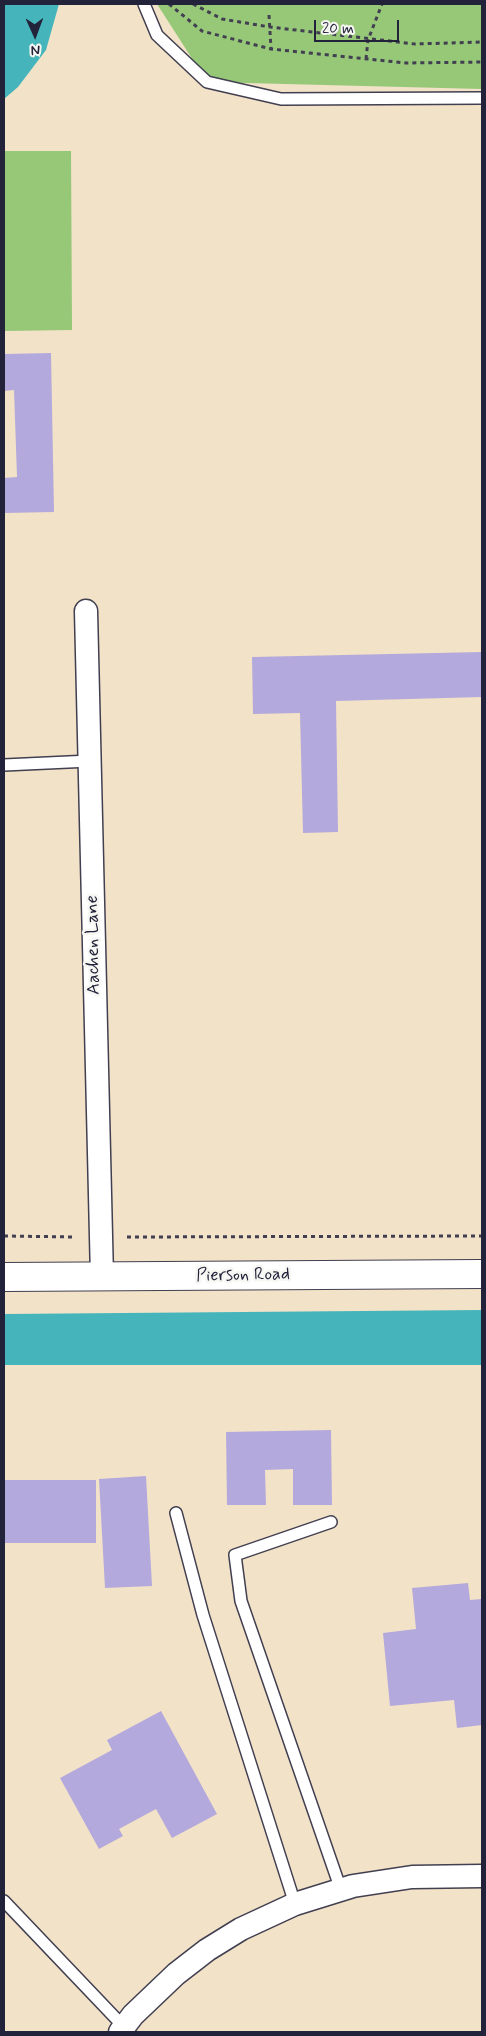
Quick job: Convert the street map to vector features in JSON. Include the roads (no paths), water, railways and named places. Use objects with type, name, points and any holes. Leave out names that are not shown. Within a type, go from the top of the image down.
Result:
[{"type":"street","name":"Aachen Lane","points":[[86,611],[102,1278]]},
{"type":"street","name":"Pierson Road","points":[[4,1278],[482,1274]]},
{"type":"street","points":[[122,2029],[132,2015],[176,1974],[207,1950],[241,1929],[296,1904],[353,1886],[412,1877],[482,1876]]},
{"type":"lane","points":[[144,4],[157,35],[207,82],[280,99],[482,98]]},
{"type":"lane","points":[[4,765],[90,761]]},
{"type":"lane","points":[[176,1513],[206,1624],[296,1904]]},
{"type":"lane","points":[[331,1522],[235,1555],[242,1602],[340,1890]]},
{"type":"lane","points":[[4,1901],[122,2029]]},
{"type":"water","points":[[4,4],[59,4],[46,50],[18,87],[4,99]]},
{"type":"water","points":[[482,1310],[482,1365],[4,1365],[4,1314]]}]
